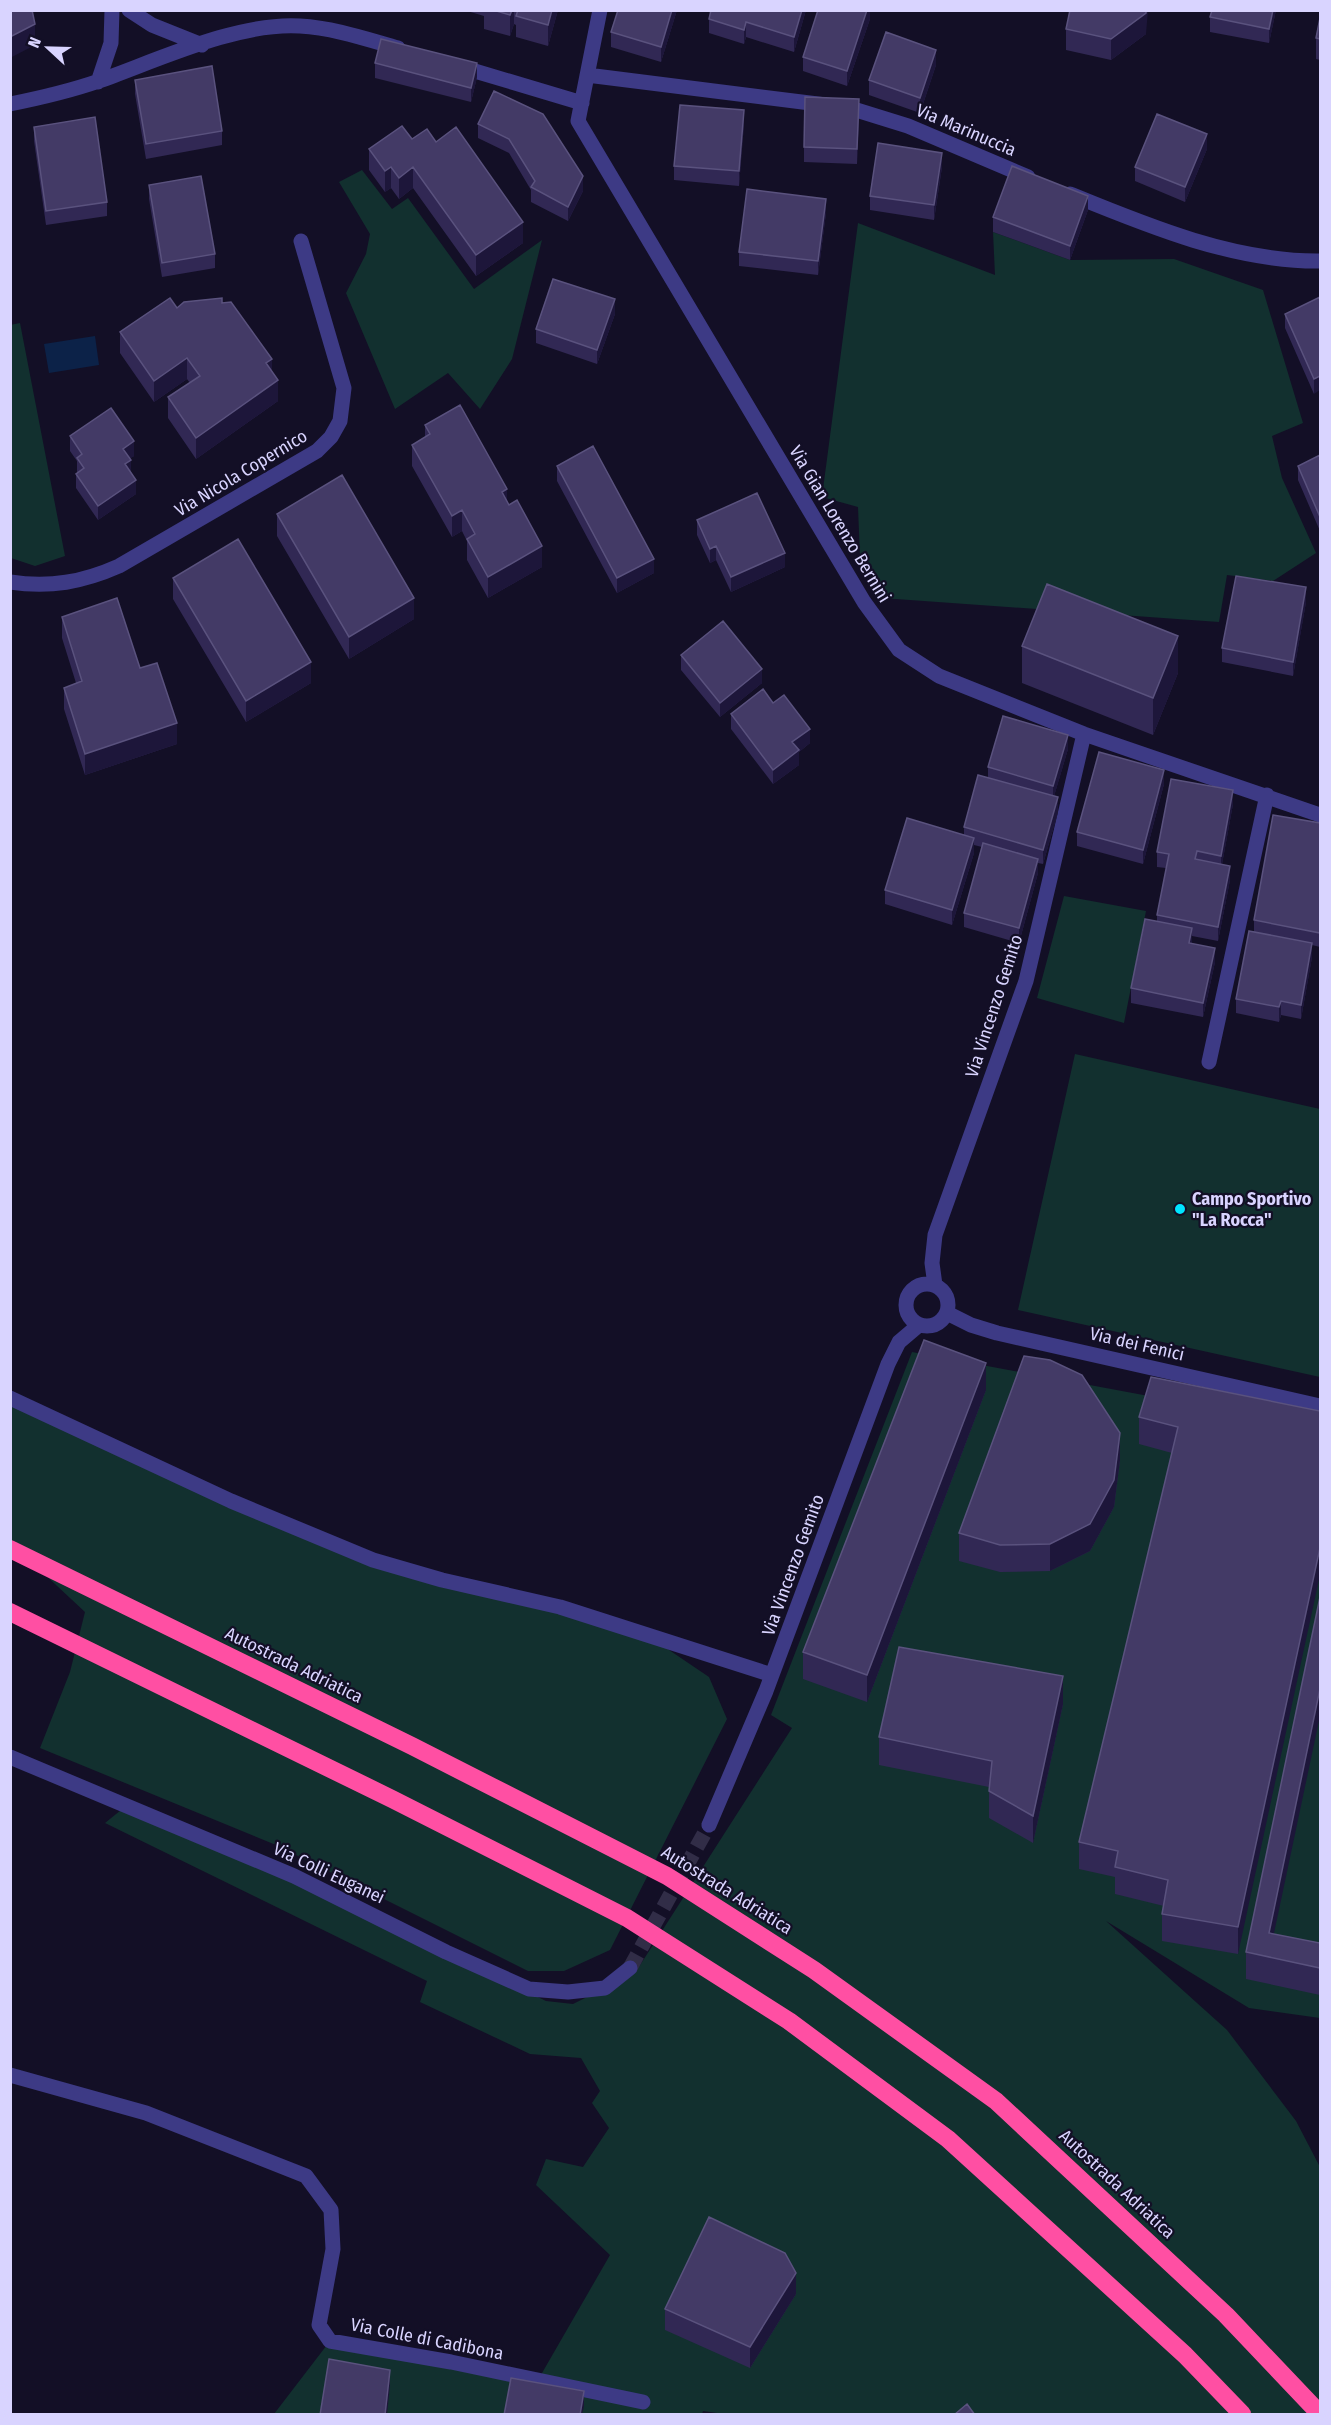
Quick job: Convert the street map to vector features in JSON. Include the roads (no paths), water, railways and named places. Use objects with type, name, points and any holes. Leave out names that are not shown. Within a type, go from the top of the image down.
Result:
[{"type":"highway","name":"Autostrada Adriatica","points":[[10,1550],[401,1741],[667,1876],[814,1970],[996,2100],[1227,2315],[1320,2414]]},
{"type":"highway","points":[[10,1612],[393,1799],[627,1918],[789,2021],[948,2139],[1185,2355],[1242,2415]]},
{"type":"street","points":[[98,82],[111,43],[112,10]]},
{"type":"street","points":[[129,10],[152,25],[202,45]]},
{"type":"street","name":"Via Gian Lorenzo Bernini","points":[[600,10],[578,121],[883,631],[910,658],[939,676],[1084,734],[1320,815]]},
{"type":"street","points":[[10,104],[98,82],[202,45],[267,27],[298,26],[330,29],[413,53]]},
{"type":"street","points":[[446,62],[582,103]]},
{"type":"street","name":"Via Marinuccia","points":[[587,75],[850,108],[908,126],[1136,220],[1230,249],[1284,260],[1320,261]]},
{"type":"street","name":"Via Nicola Copernico","points":[[10,582],[62,585],[90,578],[119,566],[317,451],[331,437],[343,409],[344,388],[301,241]]},
{"type":"street","name":"Via Vincenzo Gemito","points":[[935,1285],[932,1256],[935,1235],[1026,981],[1084,734]]},
{"type":"street","points":[[1209,1062],[1267,795]]},
{"type":"street","points":[[922,1284],[935,1285],[945,1293],[947,1313],[932,1326],[919,1325],[909,1316],[907,1297],[922,1284]]},
{"type":"street","name":"Via dei Fenici","points":[[947,1313],[971,1325],[998,1333],[1320,1406]]},
{"type":"street","name":"Via Vincenzo Gemito","points":[[709,1825],[772,1675],[888,1364],[899,1342],[919,1325]]},
{"type":"street","points":[[10,1398],[231,1501],[365,1557],[442,1580],[580,1613],[772,1675]]},
{"type":"street","name":"Via Colli Euganei","points":[[10,1756],[294,1876],[446,1952],[529,1989],[568,1992],[605,1988],[630,1968]]},
{"type":"street","name":"Via Colle di Cadibona","points":[[10,2075],[146,2114],[306,2176],[331,2210],[333,2249],[319,2325],[330,2341],[451,2361],[643,2402]]},
{"type":"water","points":[[95,336],[99,365],[49,373],[44,344]]},
{"type":"tunnel","points":[[630,1968],[709,1825]]},
{"type":"place","name":"Campo Sportivo \"La Rocca\"","points":[[1180,1209]]}]
